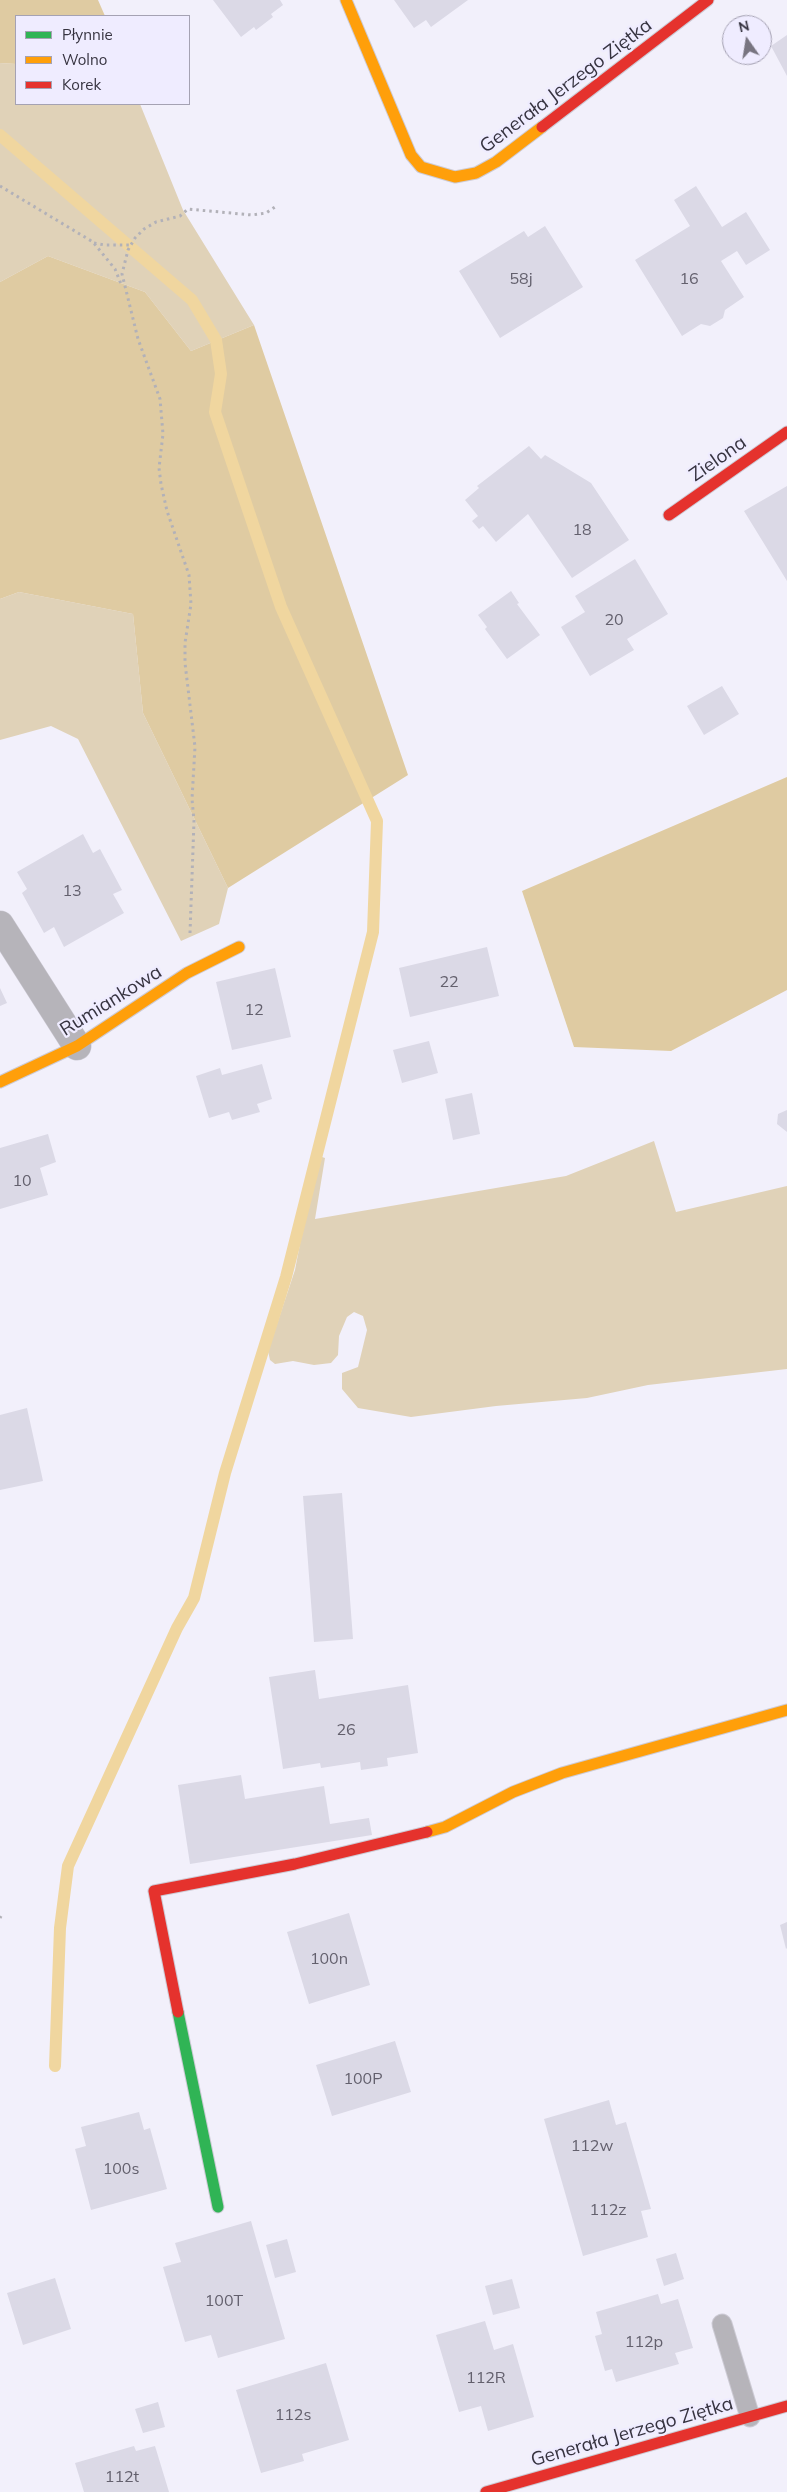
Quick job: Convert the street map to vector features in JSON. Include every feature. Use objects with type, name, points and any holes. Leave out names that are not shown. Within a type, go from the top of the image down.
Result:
[{"type":"street","name":"Generała Jerzego Ziętka","points":[[346,0],[411,155],[422,167],[428,170],[444,175],[466,176],[485,169],[496,162],[708,0]]},
{"type":"street","name":"Zielona","points":[[669,515],[787,432]]},
{"type":"street","points":[[0,925],[76,1046]]},
{"type":"street","name":"Rumiankowa","points":[[0,1082],[76,1046],[187,974],[238,947]]},
{"type":"street","points":[[218,2207],[154,1891],[295,1864],[445,1827],[514,1792],[562,1773],[787,1710]]},
{"type":"street","name":"Generała Jerzego Ziętka","points":[[486,2492],[787,2406]]},
{"type":"lane","points":[[722,2324],[750,2417]]},
{"type":"path","points":[[0,186],[93,242],[105,245],[131,246]]},
{"type":"path","points":[[187,974],[194,821],[192,799],[195,747],[185,663],[185,643],[191,604],[189,575],[167,511],[161,484],[159,468],[163,434],[160,400],[138,340],[124,289],[122,274],[128,250],[135,238],[144,229],[156,222],[180,216],[188,209],[252,215],[266,213],[275,207]]},
{"type":"path","points":[[93,242],[115,269],[124,289]]},
{"type":"shaded area","points":[[0,0],[98,0],[105,15],[15,15],[15,64],[0,63]]},
{"type":"shaded area","points":[[0,63],[15,64],[15,105],[140,105],[183,210],[254,325],[191,351],[145,292],[48,256],[0,282]]},
{"type":"shaded area","points":[[48,256],[145,292],[191,351],[254,325],[408,775],[228,888],[143,713],[133,614],[19,592],[0,599],[0,282]]},
{"type":"shaded area","points":[[19,592],[133,614],[143,713],[228,888],[219,924],[181,941],[78,739],[51,726],[0,740],[0,599]]},
{"type":"shaded area","points":[[787,777],[787,990],[671,1051],[574,1047],[522,891]]},
{"type":"shaded area","points":[[654,1141],[676,1212],[787,1186],[787,1369],[648,1385],[587,1398],[496,1406],[411,1417],[358,1408],[342,1389],[342,1373],[358,1367],[367,1330],[363,1316],[354,1312],[347,1317],[339,1336],[338,1355],[331,1363],[314,1365],[293,1361],[275,1364],[270,1360],[268,1351],[295,1270],[305,1218],[322,1157],[325,1158],[315,1219],[566,1176]]},
{"type":"building","points":[[213,0],[280,0],[283,5],[271,14],[273,17],[256,30],[254,27],[241,37]]},
{"type":"building","points":[[394,0],[468,0],[431,27],[426,20],[414,28]]},
{"type":"building","points":[[787,35],[787,76],[772,48],[772,45]]},
{"type":"building","points":[[696,186],[722,227],[746,212],[770,250],[746,265],[737,251],[721,261],[744,297],[725,310],[723,318],[710,326],[701,324],[682,336],[635,260],[690,226],[674,200]]},
{"type":"building","points":[[545,226],[583,287],[500,338],[459,271],[524,231],[528,237]]},
{"type":"building","points":[[529,446],[541,459],[545,455],[591,483],[629,540],[572,578],[528,514],[496,542],[483,526],[479,529],[472,521],[478,516],[465,500],[479,488],[477,486]]},
{"type":"building","points":[[787,486],[787,581],[744,511]]},
{"type":"building","points":[[635,559],[668,614],[627,639],[634,650],[590,676],[561,627],[585,612],[575,596]]},
{"type":"building","points":[[511,591],[519,603],[517,604],[540,635],[507,659],[485,629],[487,627],[478,615]]},
{"type":"building","points":[[722,686],[739,714],[704,735],[687,706]]},
{"type":"building","points":[[83,834],[93,853],[100,849],[122,890],[113,894],[124,913],[64,947],[54,927],[44,933],[22,893],[27,889],[17,872]]},
{"type":"building","points":[[487,947],[499,996],[410,1017],[399,968]]},
{"type":"building","points":[[275,968],[291,1037],[232,1050],[216,982]]},
{"type":"building","points":[[0,988],[7,1003],[0,1006]]},
{"type":"building","points":[[429,1041],[438,1073],[402,1083],[393,1050]]},
{"type":"building","points":[[262,1064],[272,1099],[257,1104],[260,1112],[232,1120],[229,1112],[209,1118],[196,1076],[220,1068],[222,1075]]},
{"type":"building","points":[[472,1093],[480,1134],[453,1140],[445,1099]]},
{"type":"building","points":[[787,1110],[787,1132],[777,1124],[778,1114]]},
{"type":"building","points":[[48,1134],[56,1162],[40,1168],[48,1195],[0,1209],[0,1148]]},
{"type":"building","points":[[27,1408],[43,1481],[0,1490],[0,1415]]},
{"type":"building","points":[[342,1493],[353,1639],[314,1642],[303,1496]]},
{"type":"building","points":[[315,1670],[319,1699],[408,1685],[418,1753],[387,1758],[388,1766],[361,1770],[360,1762],[321,1768],[320,1763],[283,1769],[269,1677]]},
{"type":"building","points":[[241,1775],[245,1799],[324,1786],[330,1824],[369,1818],[372,1835],[190,1864],[178,1785]]},
{"type":"building","points":[[349,1913],[370,1985],[309,2004],[287,1932]]},
{"type":"building","points":[[787,1922],[787,1948],[786,1949],[780,1925]]},
{"type":"building","points":[[395,2041],[411,2092],[332,2116],[316,2065]]},
{"type":"building","points":[[609,2100],[616,2125],[626,2122],[651,2209],[641,2211],[648,2237],[583,2256],[544,2119]]},
{"type":"building","points":[[139,2112],[144,2130],[150,2128],[167,2189],[91,2210],[75,2149],[86,2146],[81,2127]]},
{"type":"building","points":[[251,2221],[285,2339],[218,2358],[211,2335],[185,2342],[163,2267],[181,2262],[175,2243]]},
{"type":"building","points":[[287,2239],[296,2272],[275,2278],[266,2245]]},
{"type":"building","points":[[676,2253],[684,2279],[664,2286],[656,2259]]},
{"type":"building","points":[[55,2278],[71,2329],[23,2345],[7,2293]]},
{"type":"building","points":[[512,2279],[520,2308],[493,2315],[485,2286]]},
{"type":"building","points":[[658,2294],[661,2304],[678,2299],[693,2348],[675,2353],[679,2364],[616,2382],[612,2369],[605,2371],[595,2336],[602,2334],[596,2312]]},
{"type":"building","points":[[485,2321],[494,2350],[513,2344],[534,2417],[488,2431],[481,2406],[459,2412],[436,2335]]},
{"type":"building","points":[[326,2363],[349,2440],[302,2454],[304,2461],[261,2473],[236,2390]]},
{"type":"building","points":[[158,2402],[165,2427],[143,2433],[135,2409]]},
{"type":"building","points":[[134,2446],[136,2451],[155,2446],[169,2492],[84,2492],[75,2463]]},
{"type":"waterway","points":[[0,135],[192,300],[216,340],[221,374],[215,412],[281,607],[377,821],[373,932],[286,1277],[225,1473],[194,1598],[177,1628],[68,1866],[60,1928],[55,2066]]},
{"type":"traffic: fast","points":[[178,2012],[218,2207]]},
{"type":"traffic: slow","points":[[346,0],[411,155],[421,167],[455,177],[476,173],[496,162],[542,127]]},
{"type":"traffic: slow","points":[[0,1082],[77,1046],[187,973],[239,947]]},
{"type":"traffic: slow","points":[[427,1832],[445,1827],[513,1792],[562,1773],[787,1710]]},
{"type":"traffic: jam","points":[[542,127],[708,0]]},
{"type":"traffic: jam","points":[[669,515],[787,432]]},
{"type":"traffic: jam","points":[[178,2012],[154,1891],[295,1864],[427,1832]]},
{"type":"traffic: jam","points":[[486,2492],[787,2406]]}]
